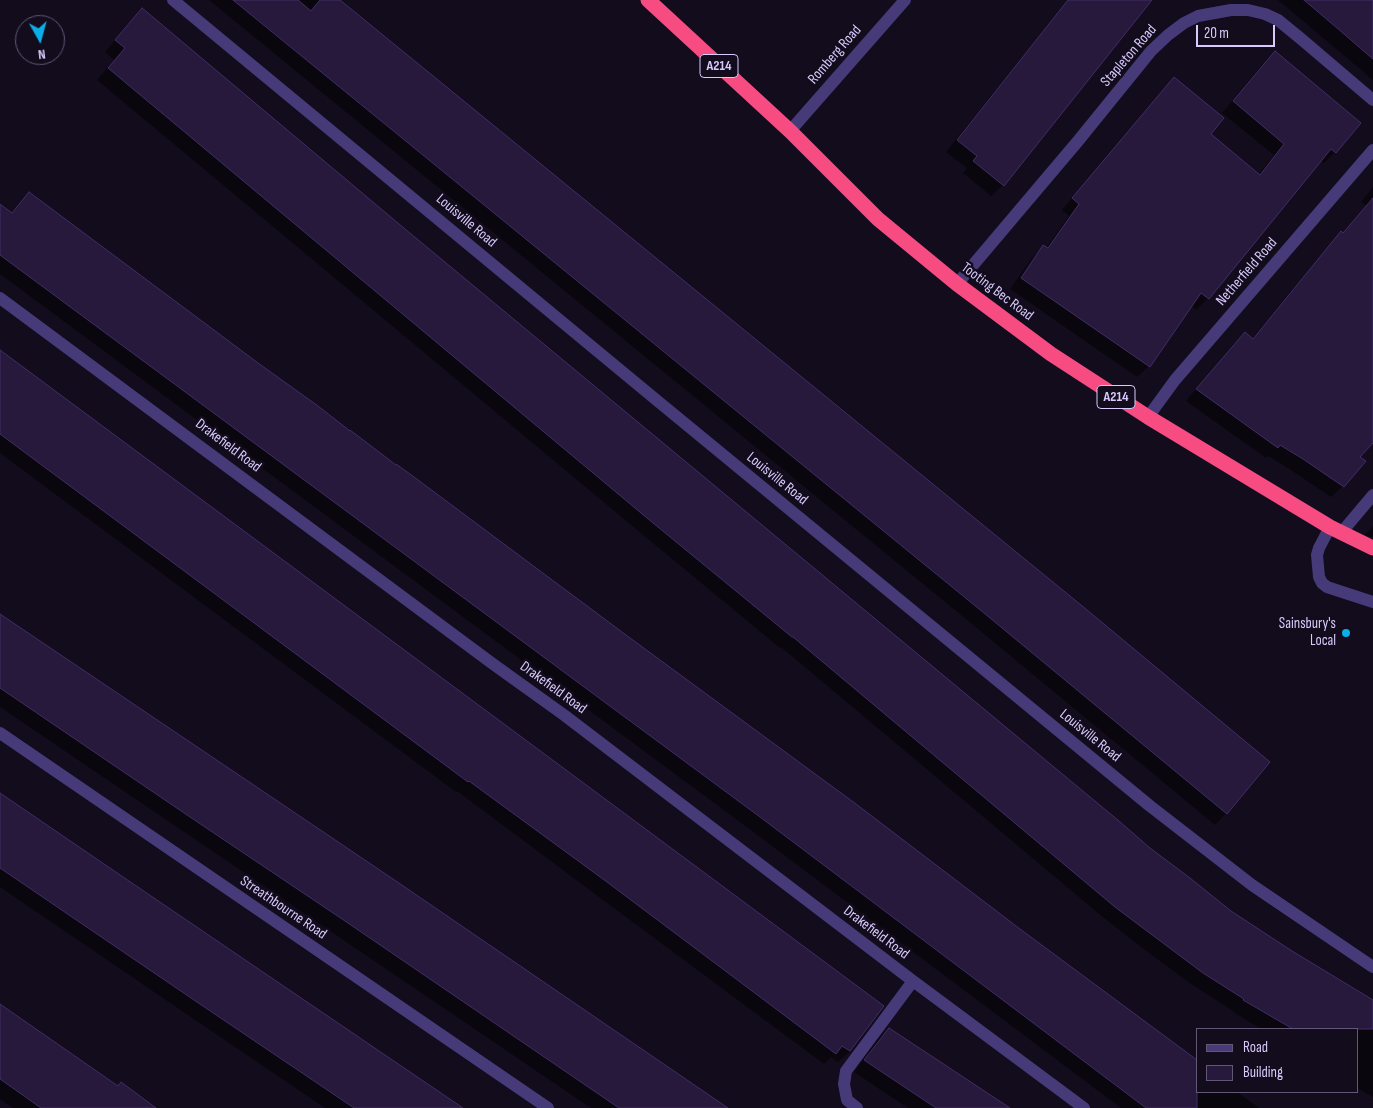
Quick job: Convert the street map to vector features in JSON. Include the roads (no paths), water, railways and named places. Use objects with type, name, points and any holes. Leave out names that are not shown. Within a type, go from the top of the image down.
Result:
[{"type":"highway","name":"Tooting Bec Road","points":[[648,0],[790,131],[878,219],[957,284],[1051,354],[1148,418],[1336,530],[1373,548]]},
{"type":"street","name":"Louisville Road","points":[[173,0],[1150,806],[1252,885],[1373,968]]},
{"type":"street","name":"Romberg Road","points":[[790,131],[905,0]]},
{"type":"street","name":"Stapleton Road","points":[[957,284],[1151,52],[1168,35],[1184,23],[1198,16],[1231,10],[1248,10],[1265,14],[1278,20],[1373,100]]},
{"type":"street","name":"Netherfield Road","points":[[1148,418],[1175,380],[1373,150]]},
{"type":"street","name":"Drakefield Road","points":[[0,298],[564,715],[913,981],[1084,1108]]},
{"type":"street","points":[[1373,495],[1319,548],[1317,555],[1322,583],[1327,587],[1373,602]]},
{"type":"street","name":"Streathbourne Road","points":[[0,733],[548,1108]]},
{"type":"street","points":[[857,1108],[847,1100],[844,1084],[846,1071],[913,981]]},
{"type":"place","name":"Sainsbury's Local","points":[[1346,633]]}]
